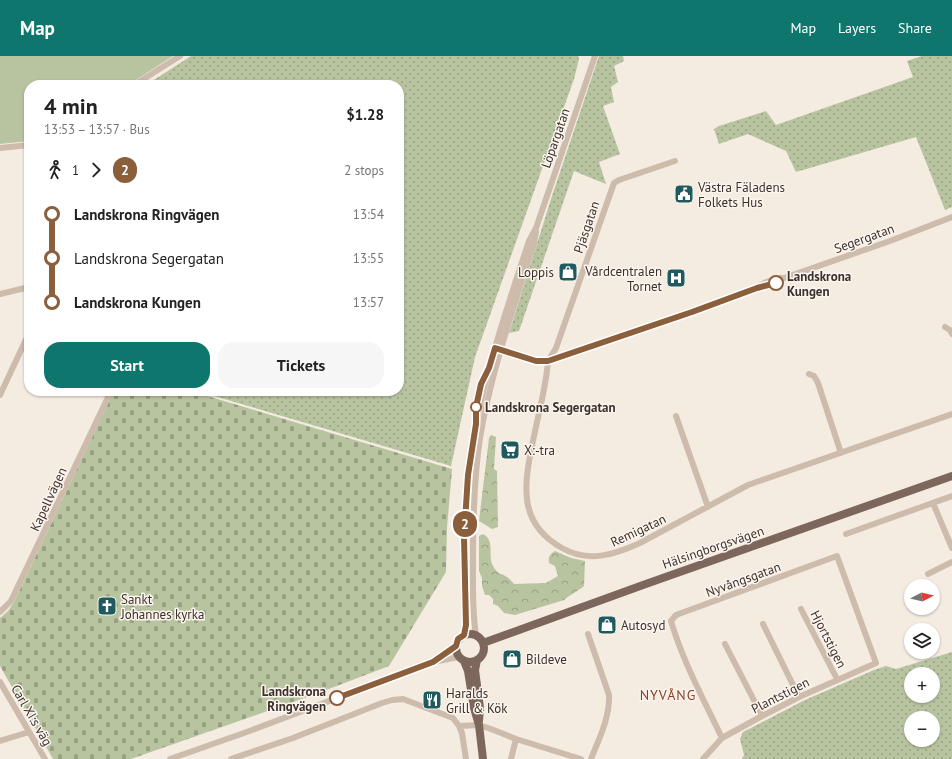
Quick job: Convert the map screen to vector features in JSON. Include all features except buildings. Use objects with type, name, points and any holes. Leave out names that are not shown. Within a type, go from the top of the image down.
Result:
[{"type":"main road","name":"Hälsingborgsvägen","points":[[483,643],[642,584],[952,476]]},
{"type":"main road","points":[[461,659],[470,662],[481,657],[484,652],[483,643],[476,635],[464,635],[458,639],[456,652],[468,671],[474,708],[479,725],[483,759]]},
{"type":"main road","points":[[477,660],[475,670],[480,708],[479,725]]},
{"type":"street","points":[[142,80],[180,56]]},
{"type":"street","name":"Löpargatan","points":[[464,635],[466,625],[464,537],[468,475],[478,412],[534,243],[536,228],[595,56]]},
{"type":"street","points":[[0,148],[24,146]]},
{"type":"street","name":"Pjäsgatan","points":[[548,361],[556,348],[614,184],[619,180],[675,161]]},
{"type":"street","name":"Segergatan","points":[[498,349],[536,361],[548,361],[692,312],[757,288],[770,280],[784,278],[890,241],[952,217]]},
{"type":"street","points":[[0,294],[24,288]]},
{"type":"street","points":[[945,327],[950,330],[952,334]]},
{"type":"street","points":[[1,393],[24,344]]},
{"type":"street","name":"Löpargatan","points":[[476,635],[473,546],[474,497],[478,455],[498,349]]},
{"type":"street","name":"Remigatan","points":[[548,361],[527,470],[526,492],[529,510],[536,526],[546,537],[566,551],[579,555],[601,557],[623,551],[748,485],[952,414]]},
{"type":"street","points":[[809,374],[814,376],[818,383],[841,453]]},
{"type":"street","name":"Kapellvägen","points":[[0,612],[11,601],[109,396]]},
{"type":"street","points":[[676,416],[708,507]]},
{"type":"street","points":[[846,534],[952,496]]},
{"type":"street","points":[[933,503],[952,548]]},
{"type":"street","name":"Nyvångsgatan","points":[[722,738],[687,664],[674,630],[671,621],[676,615],[837,556],[876,663]]},
{"type":"street","points":[[928,574],[952,562]]},
{"type":"street","name":"Hjortstigen","points":[[801,609],[837,679]]},
{"type":"street","points":[[763,624],[799,697]]},
{"type":"street","points":[[588,634],[609,695],[610,704],[591,759]]},
{"type":"street","points":[[725,644],[762,716]]},
{"type":"street","points":[[170,759],[296,714],[433,662],[456,646]]},
{"type":"street","points":[[433,662],[461,659]]},
{"type":"street","name":"Plantstigen","points":[[703,759],[722,738],[799,697],[876,663]]},
{"type":"street","name":"Carl XI:s väg","points":[[0,682],[45,759]]},
{"type":"street","points":[[231,759],[293,738],[392,700],[403,699],[453,718],[459,726],[466,759]]},
{"type":"street","points":[[459,726],[479,725],[516,739],[581,759]]},
{"type":"street","points":[[0,741],[29,732]]},
{"type":"street","points":[[511,759],[516,739]]},
{"type":"green space","points":[[0,56],[173,56],[136,80],[24,80],[24,142],[0,144]]},
{"type":"green space","points":[[191,56],[578,56],[579,59],[574,79],[475,357],[451,466],[214,396],[404,396],[404,80],[154,80]]},
{"type":"green space","points":[[599,56],[623,56],[624,61],[614,66],[618,82],[611,87],[614,102],[603,106],[620,154],[599,162],[606,184],[574,171],[519,331],[509,333],[552,196]]},
{"type":"green space","points":[[922,56],[952,56],[952,207],[945,210],[916,137],[796,172],[786,151],[748,134],[719,144],[714,129],[719,126],[766,111],[776,125],[913,77],[907,61]]},
{"type":"green space","points":[[112,396],[207,396],[452,469],[447,528],[446,572],[389,666],[313,695],[131,759],[53,759],[0,666],[0,618],[8,611],[14,602]]},
{"type":"green space","points":[[491,435],[496,437],[494,469],[497,471],[498,527],[492,529],[479,521],[489,438]]},
{"type":"green space","points":[[483,534],[489,541],[491,562],[493,566],[498,573],[507,577],[514,584],[546,583],[558,576],[555,566],[549,563],[550,556],[555,551],[571,558],[585,561],[584,586],[564,600],[515,615],[504,613],[498,606],[493,604],[493,599],[489,595],[485,595],[482,586],[482,578],[479,571],[479,536]]},
{"type":"green space","points":[[952,652],[952,759],[742,759],[744,755],[740,739],[743,732],[805,700],[886,666],[896,669],[929,659],[940,659],[940,656]]},
{"type":"bus line","name":"2","points":[[337,698],[433,662],[456,646],[458,639],[464,635],[466,625],[464,537],[468,475],[476,424],[476,407],[481,384],[489,368],[495,348],[536,361],[548,361],[692,312],[757,288],[776,283]]},
{"type":"place","name":"Västra Fäladens Folkets Hus","points":[[684,194]]},
{"type":"place","name":"Loppis","points":[[568,272]]},
{"type":"place","name":"Vårdcentralen Tornet","points":[[676,278]]},
{"type":"place","name":"Landskrona Kungen","points":[[776,283]]},
{"type":"place","name":"Landskrona Segergatan","points":[[476,407]]},
{"type":"place","name":"X:-tra","points":[[510,450]]},
{"type":"place","name":"Sankt Johannes kyrka","points":[[107,606]]},
{"type":"place","name":"Autosyd","points":[[607,625]]},
{"type":"place","name":"Bildeve","points":[[512,659]]},
{"type":"place","name":"Landskrona Ringvägen","points":[[337,698]]},
{"type":"place","name":"Haralds Grill & Kök","points":[[432,700]]},
{"type":"district","name":"NYVÅNG","points":[[668,695]]}]
